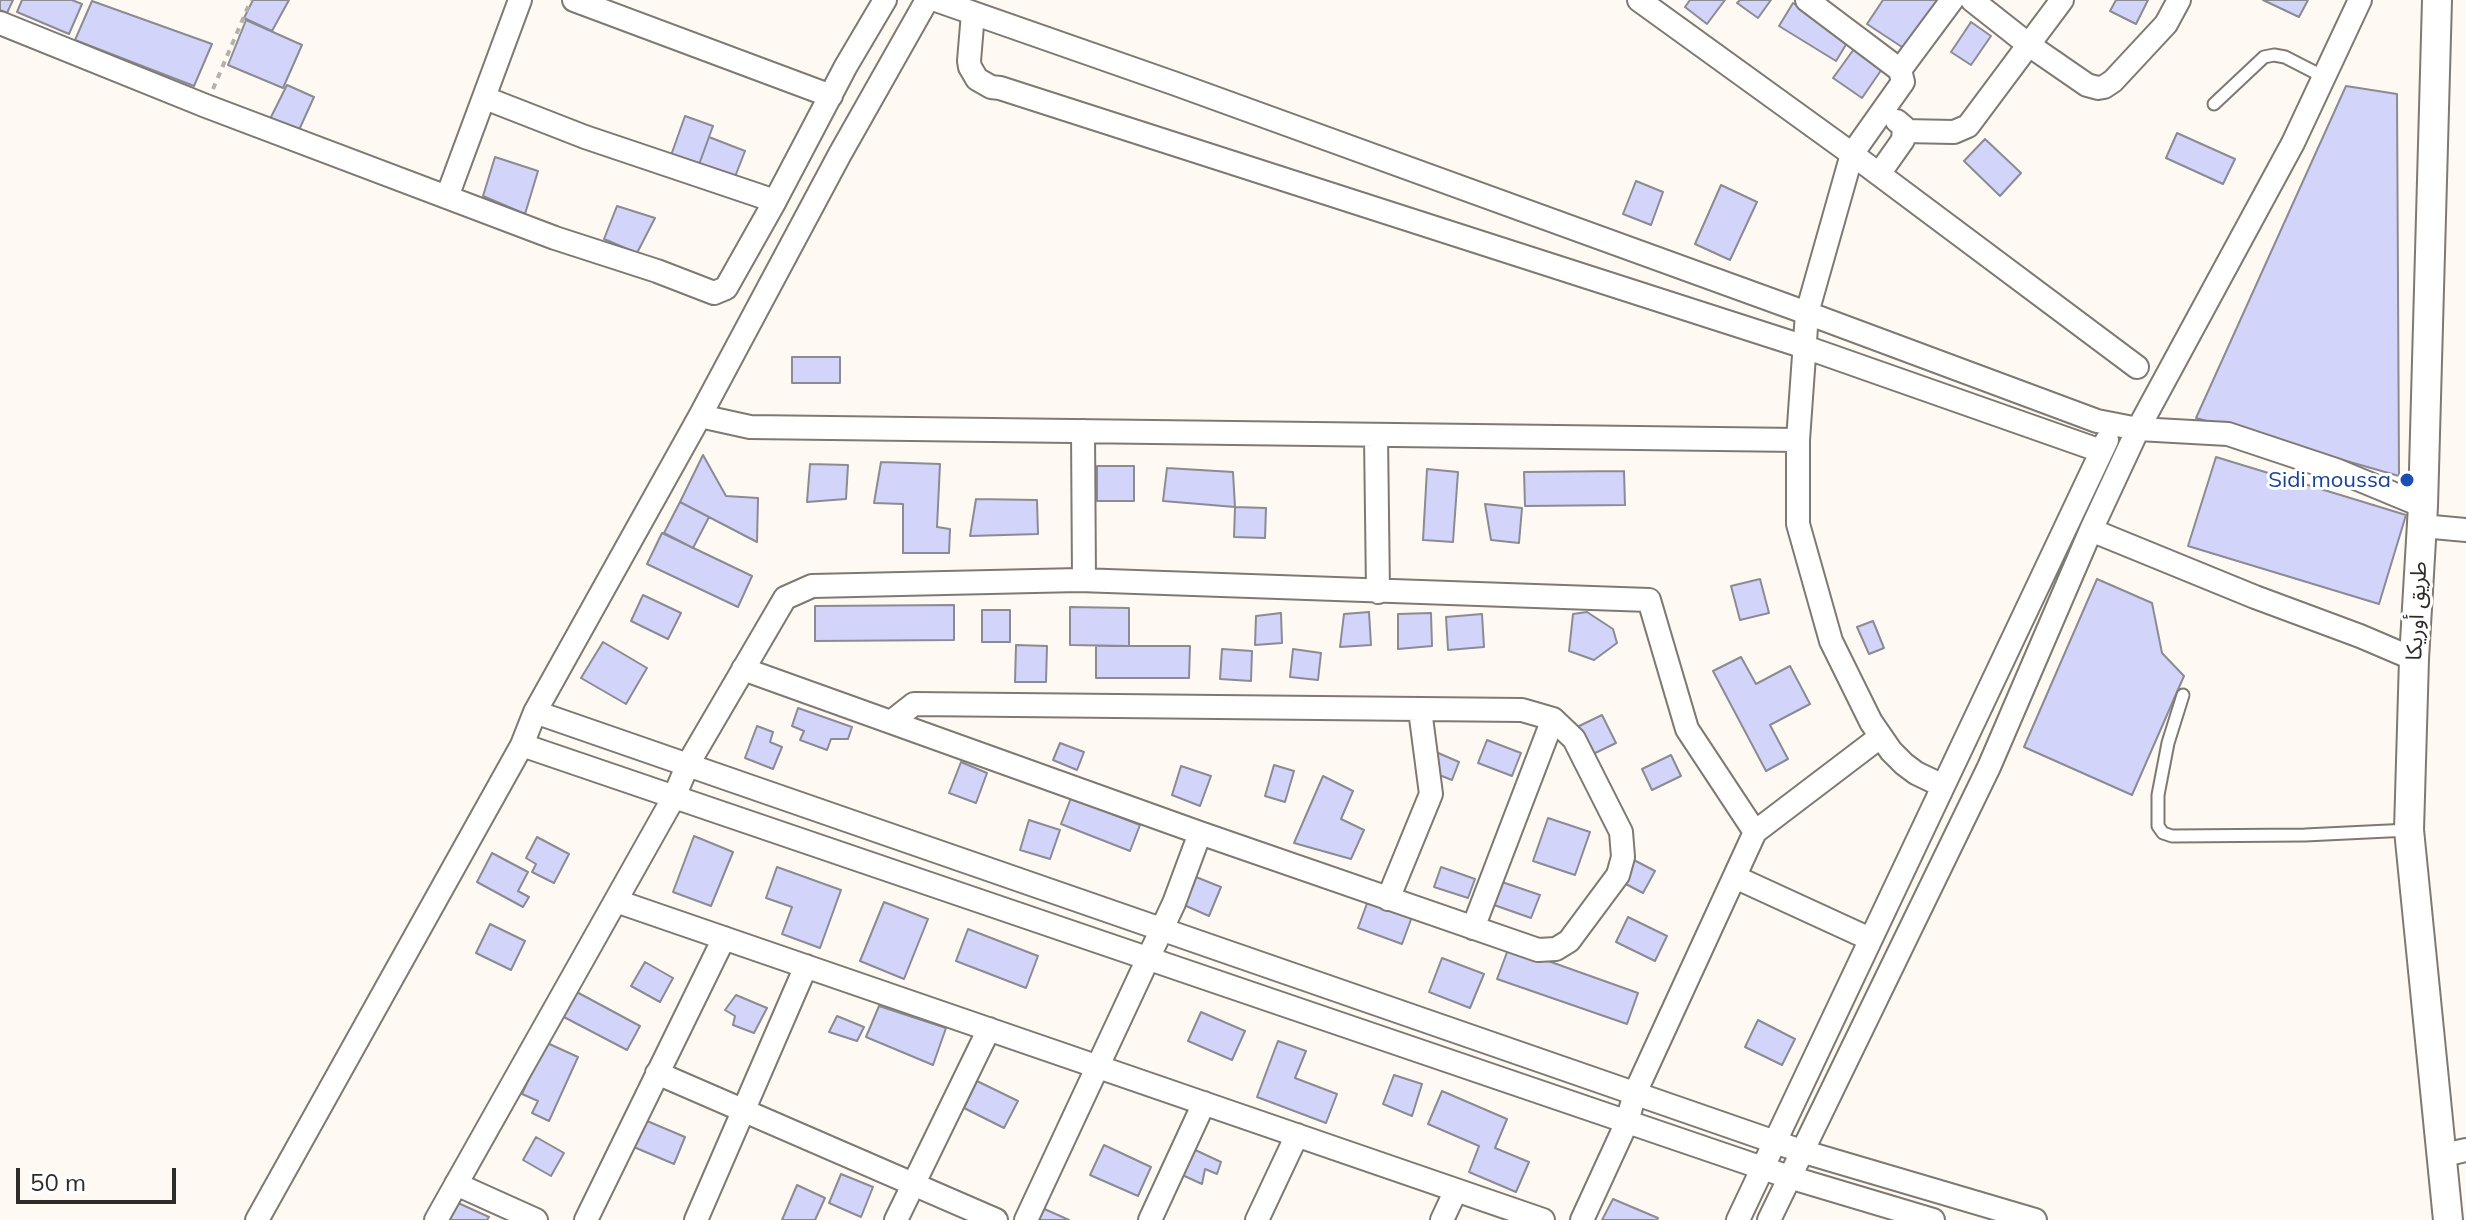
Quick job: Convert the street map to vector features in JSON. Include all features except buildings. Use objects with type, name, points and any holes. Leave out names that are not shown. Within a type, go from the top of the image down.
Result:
[{"type":"street","points":[[447,197],[520,0]]},
{"type":"street","points":[[574,0],[831,96]]},
{"type":"street","points":[[0,23],[206,106],[555,238],[714,293],[726,288],[885,0]]},
{"type":"street","points":[[259,1219],[522,745],[535,712],[927,0]]},
{"type":"street","points":[[936,0],[1807,313],[2097,421],[2138,429],[2228,434],[2336,470],[2423,516],[2466,530]]},
{"type":"street","points":[[1639,0],[2137,367]]},
{"type":"street","points":[[1807,0],[1900,70],[1903,82],[1852,154],[1807,313],[1798,440],[1798,524],[1831,641],[1880,737],[1904,764],[1943,786]]},
{"type":"street","points":[[1900,70],[1952,0]]},
{"type":"street","points":[[1972,0],[2087,85],[2104,87],[2166,24],[2179,0]]},
{"type":"street","points":[[1904,131],[1954,132],[1968,126],[2062,0]]},
{"type":"street","points":[[1769,1220],[1989,767],[2138,429],[2293,143],[2360,0]]},
{"type":"street","name":"طريق أوريكا","points":[[2437,0],[2423,516],[2414,659],[2409,830],[2453,1153],[2448,1220]]},
{"type":"street","points":[[973,13],[970,67],[977,79],[991,87],[1805,347],[2101,451]]},
{"type":"street","points":[[485,98],[585,137],[775,201]]},
{"type":"street","points":[[1879,174],[1903,140],[1904,131],[1902,124],[1883,112]]},
{"type":"street","points":[[700,416],[750,427],[1798,440]]},
{"type":"street","points":[[1738,1220],[2114,425]]},
{"type":"street","points":[[1083,431],[1084,580]]},
{"type":"street","points":[[1376,436],[1378,592]]},
{"type":"street","points":[[2091,530],[2414,659]]},
{"type":"street","points":[[436,1220],[674,797],[688,764],[785,598],[812,586],[1084,580],[1649,600],[1687,729],[1755,832]]},
{"type":"street","points":[[743,669],[1200,833],[1538,950],[1556,949],[1569,941],[1622,867],[1621,832],[1574,739],[1553,719],[1522,710],[914,704],[891,722]]},
{"type":"street","points":[[1388,899],[1431,794],[1420,710]]},
{"type":"street","points":[[535,712],[1774,1142],[2035,1220]]},
{"type":"street","points":[[1473,928],[1553,719]]},
{"type":"street","points":[[1582,1220],[1627,1122],[1635,1093],[1755,832],[1880,737]]},
{"type":"street","points":[[522,745],[1761,1168],[1933,1220]]},
{"type":"street","points":[[1958,754],[1989,767]]},
{"type":"street","points":[[1923,826],[1954,841]]},
{"type":"street","points":[[1026,1220],[1162,929],[1200,833]]},
{"type":"street","points":[[1735,877],[1870,939]]},
{"type":"street","points":[[616,901],[1543,1220]]},
{"type":"street","points":[[586,1220],[724,938]]},
{"type":"street","points":[[696,1220],[806,966]]},
{"type":"street","points":[[896,1220],[989,1029]]},
{"type":"street","points":[[657,1073],[996,1220]]},
{"type":"street","points":[[1150,1220],[1204,1103]]},
{"type":"street","points":[[1257,1220],[1297,1135]]},
{"type":"street","points":[[456,1184],[536,1220]]},
{"type":"street","points":[[1442,1220],[1456,1190]]},
{"type":"lane","points":[[2214,104],[2264,57],[2285,57],[2324,77]]},
{"type":"lane","points":[[2183,695],[2168,743],[2158,795],[2158,826],[2163,833],[2172,836],[2305,835],[2409,830]]},
{"type":"path","points":[[206,106],[251,0]]},
{"type":"place","name":"Sidi moussa","points":[[2407,480]]}]
